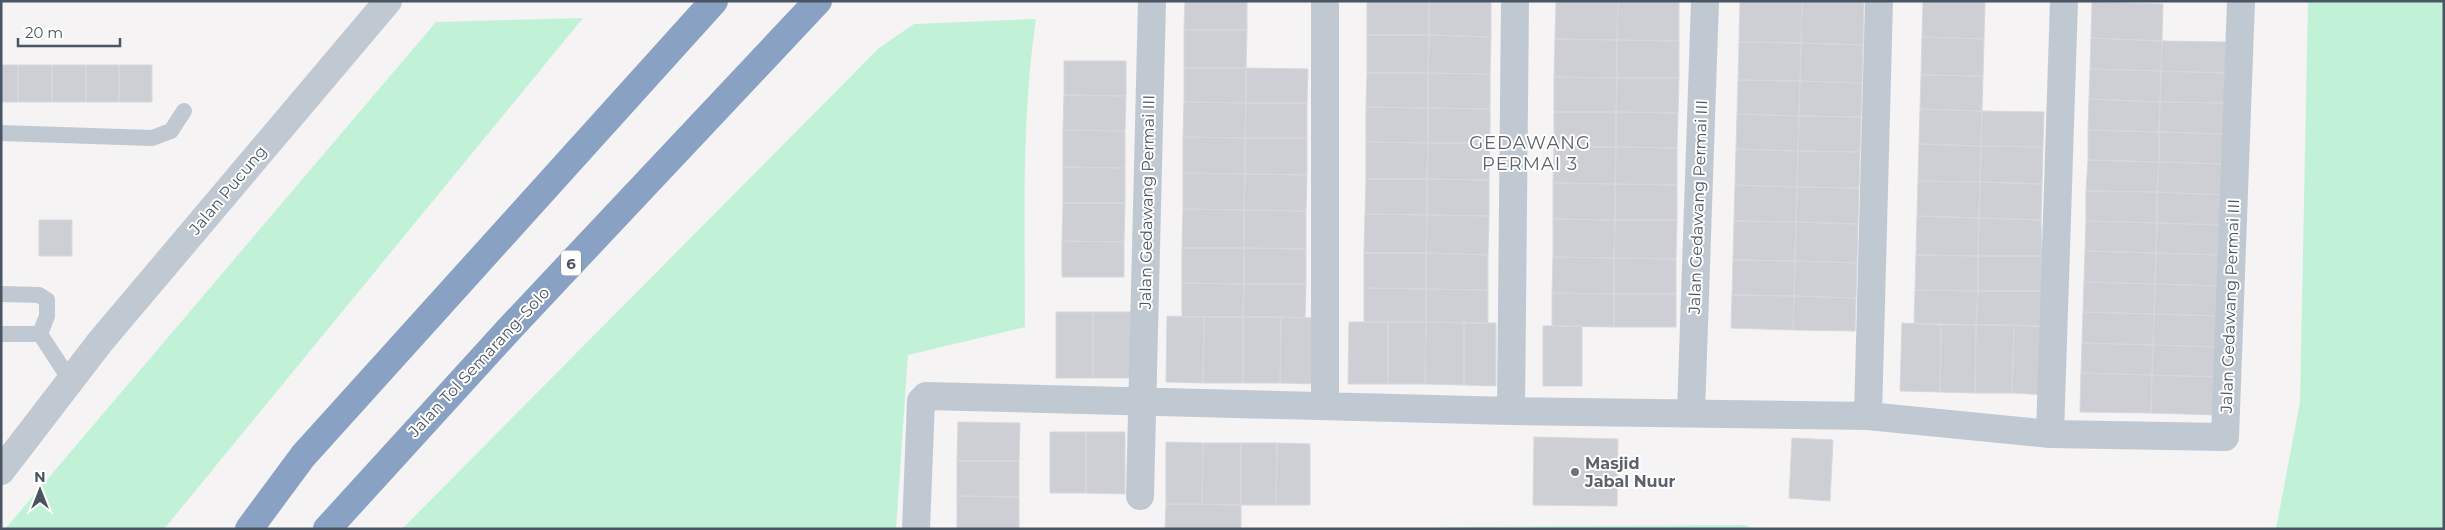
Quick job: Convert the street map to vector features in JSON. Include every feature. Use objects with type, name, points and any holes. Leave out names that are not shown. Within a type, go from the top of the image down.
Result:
[{"type":"highway","points":[[248,529],[304,456],[714,1]]},
{"type":"highway","name":"Jalan Tol Semarang–Solo","points":[[327,529],[513,325],[818,1]]},
{"type":"street","name":"Jalan Pucung","points":[[1,471],[100,342],[388,1]]},
{"type":"street","name":"Jalan Gedawang Permai III","points":[[1140,496],[1152,1]]},
{"type":"street","points":[[1325,1],[1326,406]]},
{"type":"street","points":[[1511,411],[1515,1]]},
{"type":"street","name":"Jalan Gedawang Permai III","points":[[1691,413],[1705,1]]},
{"type":"street","points":[[1868,416],[1879,1]]},
{"type":"street","points":[[2050,434],[2064,1]]},
{"type":"street","name":"Jalan Gedawang Permai III","points":[[916,529],[923,397],[1511,411],[1868,416],[2050,434],[2225,438],[2241,1]]},
{"type":"lane","points":[[1,133],[152,138],[171,131],[184,111]]},
{"type":"lane","points":[[1,294],[39,295],[47,300],[47,316],[40,334]]},
{"type":"lane","points":[[1,334],[40,334]]},
{"type":"lane","points":[[40,334],[70,380]]},
{"type":"green space","points":[[2308,1],[2444,1],[2444,529],[2276,529],[2300,402]]},
{"type":"green space","points":[[583,18],[164,529],[5,529],[436,22]]},
{"type":"green space","points":[[1036,19],[1031,57],[1026,134],[1025,327],[908,355],[896,529],[402,529],[879,48],[914,24]]},
{"type":"green space","points":[[1745,525],[1752,529],[1446,529],[1448,527]]},
{"type":"building","points":[[1185,1],[1247,1],[1247,30],[1184,30]]},
{"type":"building","points":[[1367,1],[1429,1],[1429,35],[1367,35]]},
{"type":"building","points":[[1429,1],[1491,1],[1491,37],[1429,35]]},
{"type":"building","points":[[1556,1],[1618,1],[1617,40],[1555,39]]},
{"type":"building","points":[[1618,1],[1679,1],[1679,41],[1617,40]]},
{"type":"building","points":[[1740,1],[1802,1],[1801,43],[1739,42]]},
{"type":"building","points":[[1802,1],[1864,1],[1863,45],[1801,43]]},
{"type":"building","points":[[1923,1],[1985,1],[1984,39],[1922,37]]},
{"type":"building","points":[[2092,2],[2163,4],[2162,41],[2091,38]]},
{"type":"building","points":[[1184,30],[1247,30],[1246,68],[1184,68]]},
{"type":"building","points":[[1367,35],[1429,35],[1428,73],[1367,73]]},
{"type":"building","points":[[1429,35],[1491,37],[1490,74],[1428,73]]},
{"type":"building","points":[[1922,37],[1984,39],[1983,76],[1921,75]]},
{"type":"building","points":[[2091,38],[2162,41],[2161,71],[2090,69]]},
{"type":"building","points":[[1555,39],[1617,40],[1617,78],[1554,77]]},
{"type":"building","points":[[1617,40],[1679,41],[1679,78],[1617,78]]},
{"type":"building","points":[[2162,41],[2226,42],[2226,73],[2161,71]]},
{"type":"building","points":[[1739,42],[1801,43],[1800,81],[1738,80]]},
{"type":"building","points":[[1801,43],[1863,45],[1862,83],[1800,81]]},
{"type":"building","points":[[1064,61],[1126,61],[1126,96],[1064,95]]},
{"type":"building","points":[[1,65],[18,65],[18,102],[1,102]]},
{"type":"building","points":[[18,65],[52,65],[52,102],[18,102]]},
{"type":"building","points":[[52,65],[86,65],[86,102],[52,102]]},
{"type":"building","points":[[86,65],[119,65],[119,102],[86,102]]},
{"type":"building","points":[[119,65],[152,65],[152,102],[119,102]]},
{"type":"building","points":[[1184,68],[1246,68],[1246,103],[1184,102]]},
{"type":"building","points":[[1246,68],[1308,69],[1307,103],[1246,103]]},
{"type":"building","points":[[2090,69],[2161,71],[2160,102],[2089,99]]},
{"type":"building","points":[[2161,71],[2226,73],[2225,103],[2160,102]]},
{"type":"building","points":[[1367,73],[1428,73],[1428,108],[1366,107]]},
{"type":"building","points":[[1428,73],[1490,74],[1490,109],[1428,108]]},
{"type":"building","points":[[1921,75],[1983,76],[1982,111],[1920,109]]},
{"type":"building","points":[[1554,77],[1617,78],[1616,112],[1554,112]]},
{"type":"building","points":[[1617,78],[1679,78],[1678,113],[1616,112]]},
{"type":"building","points":[[1738,80],[1800,81],[1799,116],[1737,114]]},
{"type":"building","points":[[1800,81],[1862,83],[1861,117],[1799,116]]},
{"type":"building","points":[[1064,95],[1126,96],[1125,131],[1063,130]]},
{"type":"building","points":[[2089,99],[2160,102],[2159,132],[2088,130]]},
{"type":"building","points":[[1184,102],[1246,103],[1245,138],[1183,137]]},
{"type":"building","points":[[2160,102],[2225,103],[2224,134],[2159,132]]},
{"type":"building","points":[[1246,103],[1307,103],[1307,138],[1245,138]]},
{"type":"building","points":[[1366,107],[1428,108],[1428,143],[1366,142]]},
{"type":"building","points":[[1428,108],[1490,109],[1490,143],[1428,143]]},
{"type":"building","points":[[1920,109],[1982,111],[1981,146],[1919,144]]},
{"type":"building","points":[[1982,111],[2044,112],[2043,147],[1981,146]]},
{"type":"building","points":[[1554,112],[1616,112],[1616,147],[1554,147]]},
{"type":"building","points":[[1616,112],[1678,113],[1677,148],[1616,147]]},
{"type":"building","points":[[1737,114],[1799,116],[1798,151],[1736,149]]},
{"type":"building","points":[[1799,116],[1861,117],[1860,152],[1798,151]]},
{"type":"building","points":[[1063,130],[1125,131],[1125,168],[1063,167]]},
{"type":"building","points":[[2088,130],[2159,132],[2159,162],[2088,160]]},
{"type":"building","points":[[2159,132],[2224,134],[2223,164],[2159,162]]},
{"type":"building","points":[[1183,137],[1245,138],[1245,174],[1183,173]]},
{"type":"building","points":[[1245,138],[1307,138],[1307,175],[1245,174]]},
{"type":"building","points":[[1366,142],[1428,143],[1427,179],[1366,179]]},
{"type":"building","points":[[1428,143],[1490,143],[1489,180],[1427,179]]},
{"type":"building","points":[[1919,144],[1981,146],[1980,182],[1918,181]]},
{"type":"building","points":[[1981,146],[2043,147],[2042,184],[1980,182]]},
{"type":"building","points":[[1554,147],[1616,147],[1615,184],[1553,183]]},
{"type":"building","points":[[1616,147],[1677,148],[1677,185],[1615,184]]},
{"type":"building","points":[[1736,149],[1798,151],[1797,187],[1735,185]]},
{"type":"building","points":[[1798,151],[1860,152],[1859,188],[1797,187]]},
{"type":"building","points":[[2088,160],[2159,162],[2157,192],[2086,191]]},
{"type":"building","points":[[2159,162],[2223,164],[2222,195],[2157,192]]},
{"type":"building","points":[[1063,167],[1125,168],[1125,203],[1063,203]]},
{"type":"building","points":[[1183,173],[1245,174],[1244,210],[1183,209]]},
{"type":"building","points":[[1245,174],[1307,175],[1306,211],[1244,210]]},
{"type":"building","points":[[1366,179],[1427,179],[1427,215],[1365,214]]},
{"type":"building","points":[[1427,179],[1489,180],[1489,216],[1427,215]]},
{"type":"building","points":[[1918,181],[1980,182],[1979,218],[1917,216]]},
{"type":"building","points":[[1980,182],[2042,184],[2041,220],[1979,218]]},
{"type":"building","points":[[1553,183],[1615,184],[1615,220],[1553,219]]},
{"type":"building","points":[[1615,184],[1677,185],[1677,220],[1615,220]]},
{"type":"building","points":[[1735,185],[1797,187],[1796,222],[1734,221]]},
{"type":"building","points":[[1797,187],[1859,188],[1858,224],[1796,222]]},
{"type":"building","points":[[2086,191],[2157,192],[2157,223],[2086,221]]},
{"type":"building","points":[[2157,192],[2222,195],[2221,225],[2157,223]]},
{"type":"building","points":[[1063,203],[1125,203],[1124,242],[1062,241]]},
{"type":"building","points":[[1183,209],[1244,210],[1244,248],[1182,248]]},
{"type":"building","points":[[1244,210],[1306,211],[1306,249],[1244,248]]},
{"type":"building","points":[[1365,214],[1427,215],[1426,253],[1364,253]]},
{"type":"building","points":[[1427,215],[1489,216],[1488,255],[1426,253]]},
{"type":"building","points":[[1917,216],[1979,218],[1978,256],[1916,255]]},
{"type":"building","points":[[1979,218],[2041,220],[2042,256],[1978,256]]},
{"type":"building","points":[[1553,219],[1615,220],[1614,258],[1553,257]]},
{"type":"building","points":[[39,220],[72,220],[72,256],[39,256]]},
{"type":"building","points":[[1615,220],[1677,220],[1676,259],[1614,258]]},
{"type":"building","points":[[1734,221],[1796,222],[1795,261],[1733,260]]},
{"type":"building","points":[[2086,221],[2157,223],[2156,253],[2085,251]]},
{"type":"building","points":[[1796,222],[1858,224],[1857,263],[1795,261]]},
{"type":"building","points":[[2157,223],[2221,225],[2220,255],[2156,253]]},
{"type":"building","points":[[1062,241],[1124,242],[1124,277],[1062,277]]},
{"type":"building","points":[[1182,248],[1244,248],[1244,284],[1182,283]]},
{"type":"building","points":[[1244,248],[1306,249],[1306,284],[1244,284]]},
{"type":"building","points":[[2085,251],[2156,253],[2155,284],[2084,282]]},
{"type":"building","points":[[1364,253],[1426,253],[1426,289],[1364,288]]},
{"type":"building","points":[[1426,253],[1488,255],[1488,290],[1426,289]]},
{"type":"building","points":[[2156,253],[2220,255],[2219,286],[2155,284]]},
{"type":"building","points":[[1916,255],[1978,256],[1978,291],[1915,290]]},
{"type":"building","points":[[1978,256],[2042,256],[2042,291],[1978,291]]},
{"type":"building","points":[[1553,257],[1614,258],[1614,294],[1552,293]]},
{"type":"building","points":[[1614,258],[1676,259],[1676,294],[1614,294]]},
{"type":"building","points":[[1733,260],[1795,261],[1794,296],[1732,295]]},
{"type":"building","points":[[1795,261],[1857,263],[1856,298],[1794,296]]},
{"type":"building","points":[[2084,282],[2155,284],[2154,314],[2083,312]]},
{"type":"building","points":[[1182,283],[1244,284],[1243,317],[1182,317]]},
{"type":"building","points":[[1244,284],[1306,284],[1305,318],[1243,317]]},
{"type":"building","points":[[2155,284],[2219,286],[2218,316],[2154,314]]},
{"type":"building","points":[[1364,288],[1426,289],[1426,322],[1364,322]]},
{"type":"building","points":[[1426,289],[1488,290],[1488,323],[1426,322]]},
{"type":"building","points":[[1915,290],[1978,291],[1976,325],[1914,323]]},
{"type":"building","points":[[1978,291],[2042,291],[2044,326],[1976,325]]},
{"type":"building","points":[[1552,293],[1614,294],[1614,327],[1552,326]]},
{"type":"building","points":[[1614,294],[1676,294],[1676,327],[1614,327]]},
{"type":"building","points":[[1732,295],[1794,296],[1793,330],[1731,328]]},
{"type":"building","points":[[1794,296],[1856,298],[1855,331],[1793,330]]},
{"type":"building","points":[[1056,312],[1093,312],[1093,378],[1056,378]]},
{"type":"building","points":[[1093,312],[1133,312],[1132,378],[1093,378]]},
{"type":"building","points":[[2083,312],[2154,314],[2153,345],[2082,343]]},
{"type":"building","points":[[2154,314],[2218,316],[2218,347],[2153,345]]},
{"type":"building","points":[[1167,316],[1204,317],[1203,383],[1166,382]]},
{"type":"building","points":[[1204,317],[1243,317],[1243,383],[1203,383]]},
{"type":"building","points":[[1243,317],[1281,317],[1280,383],[1243,383]]},
{"type":"building","points":[[1281,317],[1319,318],[1319,384],[1280,383]]},
{"type":"building","points":[[1349,322],[1388,322],[1388,384],[1348,384]]},
{"type":"building","points":[[1388,322],[1426,322],[1425,384],[1388,384]]},
{"type":"building","points":[[1426,322],[1464,323],[1464,385],[1425,384]]},
{"type":"building","points":[[1464,323],[1496,323],[1496,386],[1464,385]]},
{"type":"building","points":[[1902,323],[1941,325],[1940,392],[1900,391]]},
{"type":"building","points":[[1941,325],[1976,325],[1975,393],[1940,392]]},
{"type":"building","points":[[1976,325],[2014,325],[2012,393],[1975,393]]},
{"type":"building","points":[[2014,325],[2050,327],[2048,395],[2012,393]]},
{"type":"building","points":[[1543,326],[1582,326],[1582,386],[1543,386]]},
{"type":"building","points":[[2082,343],[2153,345],[2152,375],[2081,373]]},
{"type":"building","points":[[2153,345],[2218,347],[2217,377],[2152,375]]},
{"type":"building","points":[[2081,373],[2152,375],[2151,413],[2080,412]]},
{"type":"building","points":[[2152,375],[2217,377],[2216,415],[2151,413]]},
{"type":"building","points":[[958,422],[1020,423],[1019,461],[957,461]]},
{"type":"building","points":[[1050,432],[1086,432],[1086,493],[1050,493]]},
{"type":"building","points":[[1086,432],[1125,432],[1125,494],[1086,493]]},
{"type":"building","name":"Masjid Jabal Nuur","points":[[1534,437],[1618,439],[1617,506],[1533,505]]},
{"type":"building","points":[[1792,438],[1833,440],[1830,501],[1789,498]]},
{"type":"building","points":[[1166,442],[1203,443],[1202,504],[1166,504]]},
{"type":"building","points":[[1203,443],[1241,443],[1241,505],[1202,504]]},
{"type":"building","points":[[1241,443],[1277,443],[1276,505],[1241,505]]},
{"type":"building","points":[[1277,443],[1310,444],[1310,505],[1276,505]]},
{"type":"building","points":[[957,461],[1019,461],[1019,497],[957,496]]},
{"type":"building","points":[[957,496],[1019,497],[1019,529],[957,529]]},
{"type":"building","points":[[1166,504],[1241,505],[1241,529],[1165,529]]},
{"type":"place","name":"Masjid Jabal Nuur","points":[[1575,472]]},
{"type":"district","name":"GEDAWANG PERMAI 3","points":[[1530,153]]}]
